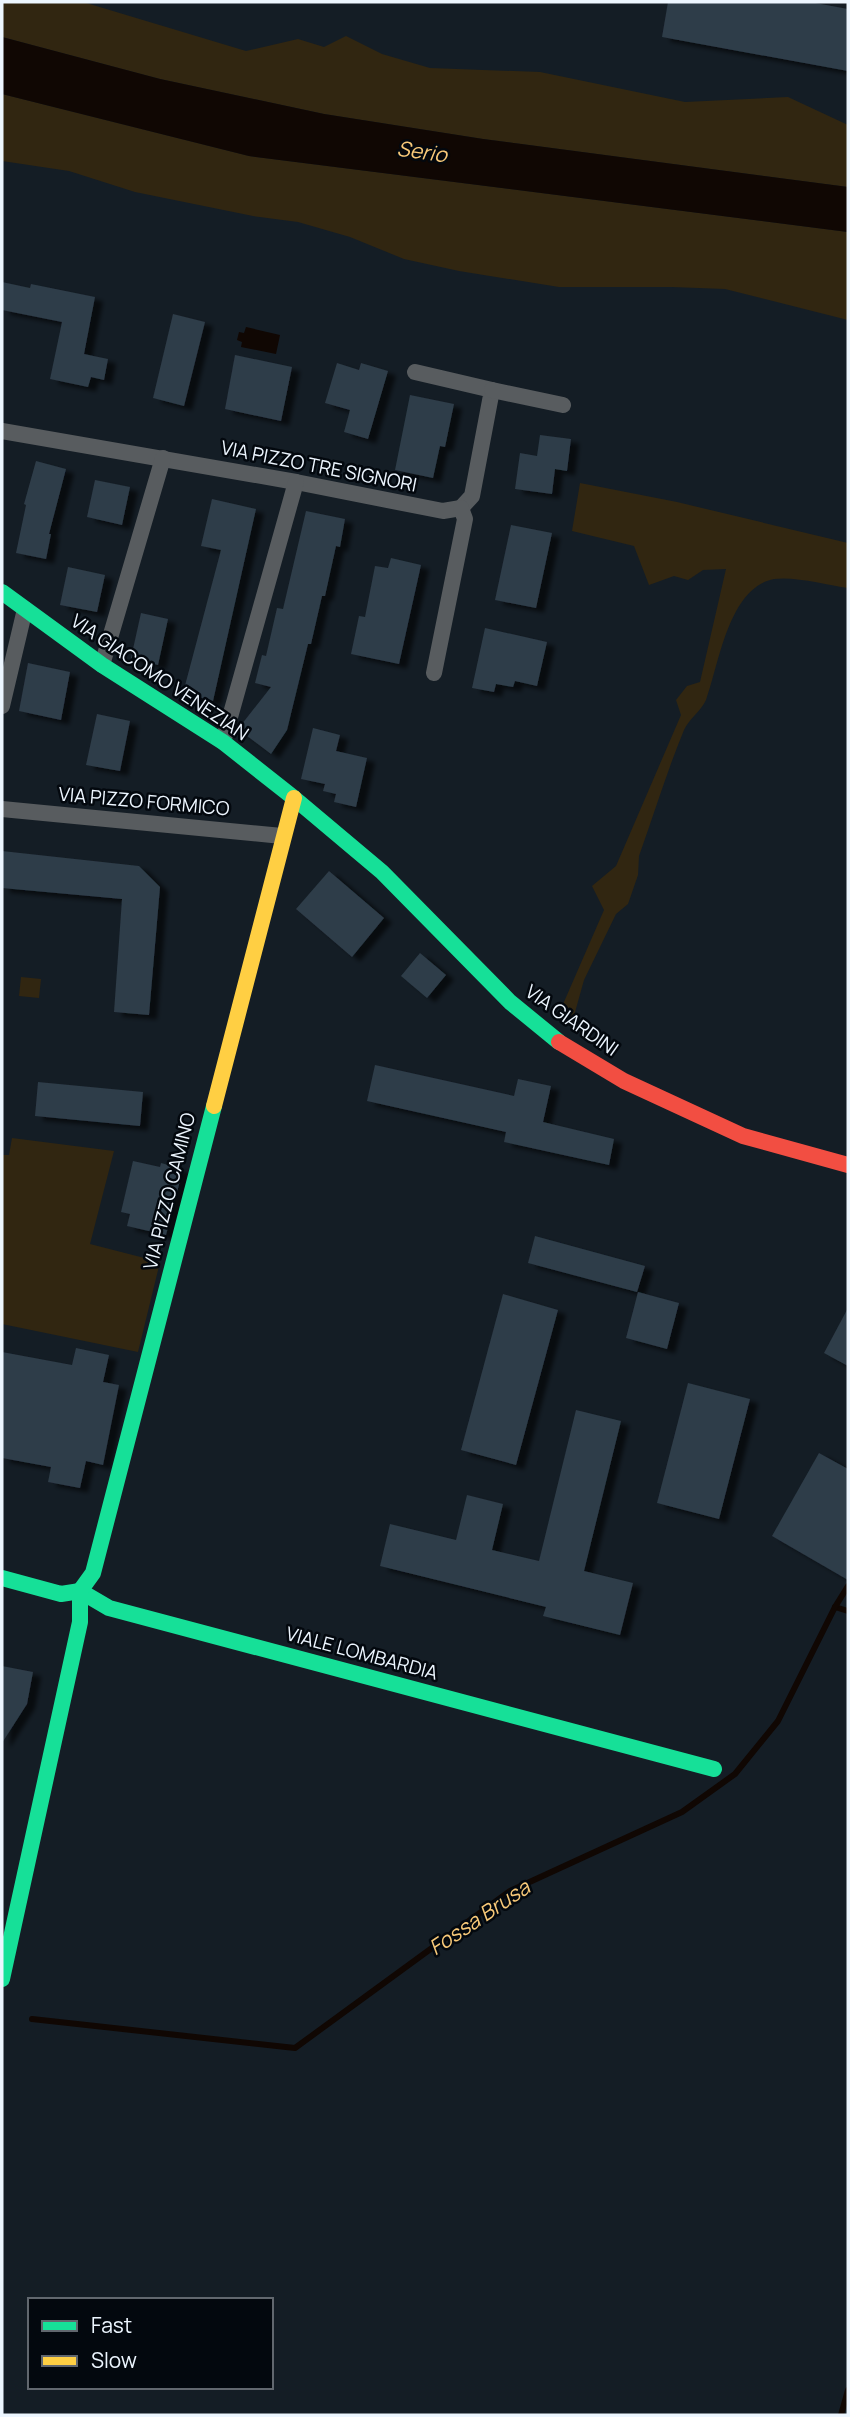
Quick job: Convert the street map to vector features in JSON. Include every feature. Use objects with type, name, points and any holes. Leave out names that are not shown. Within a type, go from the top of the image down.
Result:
[{"type":"street","points":[[415,372],[563,405]]},
{"type":"street","points":[[434,673],[465,519],[461,508],[472,496],[492,390]]},
{"type":"street","name":"VIA PIZZO TRE SIGNORI","points":[[2,431],[296,482],[443,511],[461,508]]},
{"type":"street","points":[[102,665],[163,458]]},
{"type":"street","points":[[223,742],[296,482]]},
{"type":"street","name":"VIA GIACOMO VENEZIAN","points":[[2,592],[102,665],[223,742],[294,798]]},
{"type":"street","points":[[2,706],[25,609]]},
{"type":"street","name":"VIA PIZZO CAMINO","points":[[80,1591],[93,1573],[294,798]]},
{"type":"street","name":"VIA GIARDINI","points":[[294,798],[382,872],[510,1002],[560,1042],[624,1081],[743,1136],[848,1165]]},
{"type":"street","name":"VIA PIZZO FORMICO","points":[[2,809],[282,836]]},
{"type":"street","name":"VIALE LOMBARDIA","points":[[2,1578],[61,1594],[80,1591],[110,1608],[714,1769]]},
{"type":"street","points":[[2,1979],[80,1622],[80,1591]]},
{"type":"shaded area","points":[[2,2],[83,2],[246,51],[298,39],[324,47],[346,36],[382,54],[430,68],[540,72],[685,102],[788,97],[848,125],[848,187],[483,139],[324,114],[160,79],[2,37]]},
{"type":"shaded area","points":[[2,94],[249,156],[848,232],[848,320],[725,289],[559,287],[459,271],[404,259],[350,237],[298,222],[253,216],[135,192],[69,171],[2,161]]},
{"type":"shaded area","points":[[580,483],[677,502],[848,543],[848,588],[801,580],[774,579],[758,585],[736,612],[721,649],[706,700],[686,726],[672,761],[639,856],[638,875],[628,904],[616,914],[584,980],[572,1023],[557,1018],[604,910],[592,886],[616,866],[681,715],[676,700],[687,686],[700,682],[726,569],[703,570],[688,580],[674,576],[649,585],[634,546],[572,531]]},
{"type":"shaded area","points":[[21,977],[41,979],[39,998],[19,996]]},
{"type":"shaded area","points":[[12,1138],[114,1151],[90,1244],[160,1262],[138,1352],[2,1324],[2,1155],[9,1155]]},
{"type":"water","name":"Serio","points":[[2,37],[160,79],[324,114],[483,139],[848,187],[848,232],[249,156],[2,94]]},
{"type":"water","points":[[246,327],[280,335],[276,354],[241,347],[242,342],[237,340],[239,332],[244,333]]},
{"type":"building","points":[[668,2],[810,2],[848,9],[848,71],[662,37]]},
{"type":"building","points":[[2,282],[30,288],[31,284],[95,297],[84,354],[108,359],[104,380],[91,377],[88,387],[50,379],[62,322],[2,310]]},
{"type":"building","points":[[173,314],[205,322],[184,406],[153,398]]},
{"type":"building","points":[[235,355],[292,367],[281,421],[225,409]]},
{"type":"building","points":[[337,363],[359,370],[361,363],[388,371],[368,439],[344,432],[350,410],[325,403]]},
{"type":"building","points":[[410,395],[454,404],[445,447],[440,446],[433,478],[395,470]]},
{"type":"building","points":[[540,435],[571,439],[567,471],[555,469],[552,494],[515,489],[520,453],[537,456]]},
{"type":"building","points":[[36,461],[66,469],[49,534],[46,559],[16,553],[26,505],[24,504]]},
{"type":"building","points":[[95,480],[130,487],[122,525],[87,517]]},
{"type":"building","points":[[212,499],[256,509],[213,701],[183,693],[221,550],[201,546]]},
{"type":"building","points":[[306,511],[345,519],[340,547],[336,546],[325,596],[322,596],[311,644],[308,644],[287,730],[271,754],[238,729],[271,687],[255,683],[262,655],[266,656],[277,608],[283,609]]},
{"type":"building","points":[[511,525],[552,533],[536,608],[495,600]]},
{"type":"building","points":[[391,558],[421,565],[399,664],[351,654],[359,616],[365,617],[375,566],[388,568]]},
{"type":"building","points":[[68,567],[105,575],[97,612],[60,605]]},
{"type":"building","points":[[141,613],[168,619],[158,665],[131,658]]},
{"type":"building","points":[[485,628],[547,642],[537,686],[515,681],[513,687],[496,684],[494,692],[472,688]]},
{"type":"building","points":[[28,663],[70,672],[61,720],[19,711]]},
{"type":"building","points":[[97,714],[130,721],[120,771],[86,765]]},
{"type":"building","points":[[313,728],[340,735],[336,751],[367,758],[356,807],[334,802],[336,794],[323,791],[325,784],[301,779]]},
{"type":"building","points":[[2,851],[139,866],[160,887],[149,1015],[114,1012],[122,899],[2,888]]},
{"type":"building","points":[[329,871],[384,918],[352,957],[296,909]]},
{"type":"building","points":[[420,953],[446,975],[427,998],[401,976]]},
{"type":"building","points":[[375,1065],[514,1096],[518,1079],[551,1086],[543,1122],[614,1139],[609,1165],[504,1142],[506,1132],[367,1101]]},
{"type":"building","points":[[38,1082],[143,1092],[140,1126],[35,1116]]},
{"type":"building","points":[[133,1161],[160,1167],[161,1163],[183,1169],[166,1235],[127,1226],[130,1214],[121,1212]]},
{"type":"building","points":[[535,1236],[645,1266],[637,1292],[528,1263]]},
{"type":"building","points":[[638,1292],[679,1303],[667,1349],[626,1338]]},
{"type":"building","points":[[503,1294],[558,1310],[516,1465],[461,1450]]},
{"type":"building","points":[[848,1308],[848,1366],[824,1353]]},
{"type":"building","points":[[76,1348],[109,1355],[103,1382],[119,1385],[103,1465],[86,1461],[80,1488],[48,1482],[51,1467],[2,1458],[2,1352],[72,1365]]},
{"type":"building","points":[[688,1383],[750,1399],[719,1519],[657,1503]]},
{"type":"building","points":[[576,1410],[621,1421],[584,1571],[633,1583],[620,1635],[543,1616],[546,1607],[380,1566],[390,1524],[456,1540],[467,1495],[503,1504],[492,1550],[539,1561]]},
{"type":"building","points":[[819,1453],[848,1469],[848,1580],[772,1536]]},
{"type":"building","points":[[2,1666],[33,1672],[27,1704],[2,1743]]},
{"type":"waterway","name":"Fossa Brusa","points":[[32,2019],[295,2048],[510,1891],[682,1812],[735,1774],[778,1721],[848,1586]]},
{"type":"waterway","points":[[835,1607],[848,1611]]},
{"type":"waterway","points":[[841,2415],[848,2390]]},
{"type":"traffic: fast","points":[[2,592],[102,665],[223,742],[294,798],[382,872],[510,1002],[559,1042]]},
{"type":"traffic: fast","points":[[2,1979],[80,1622],[80,1591],[93,1573],[214,1106]]},
{"type":"traffic: fast","points":[[2,1578],[61,1594],[80,1591],[109,1608],[714,1769]]},
{"type":"traffic: slow","points":[[214,1106],[294,798]]},
{"type":"traffic: jam","points":[[559,1042],[624,1081],[743,1136],[848,1165]]}]
